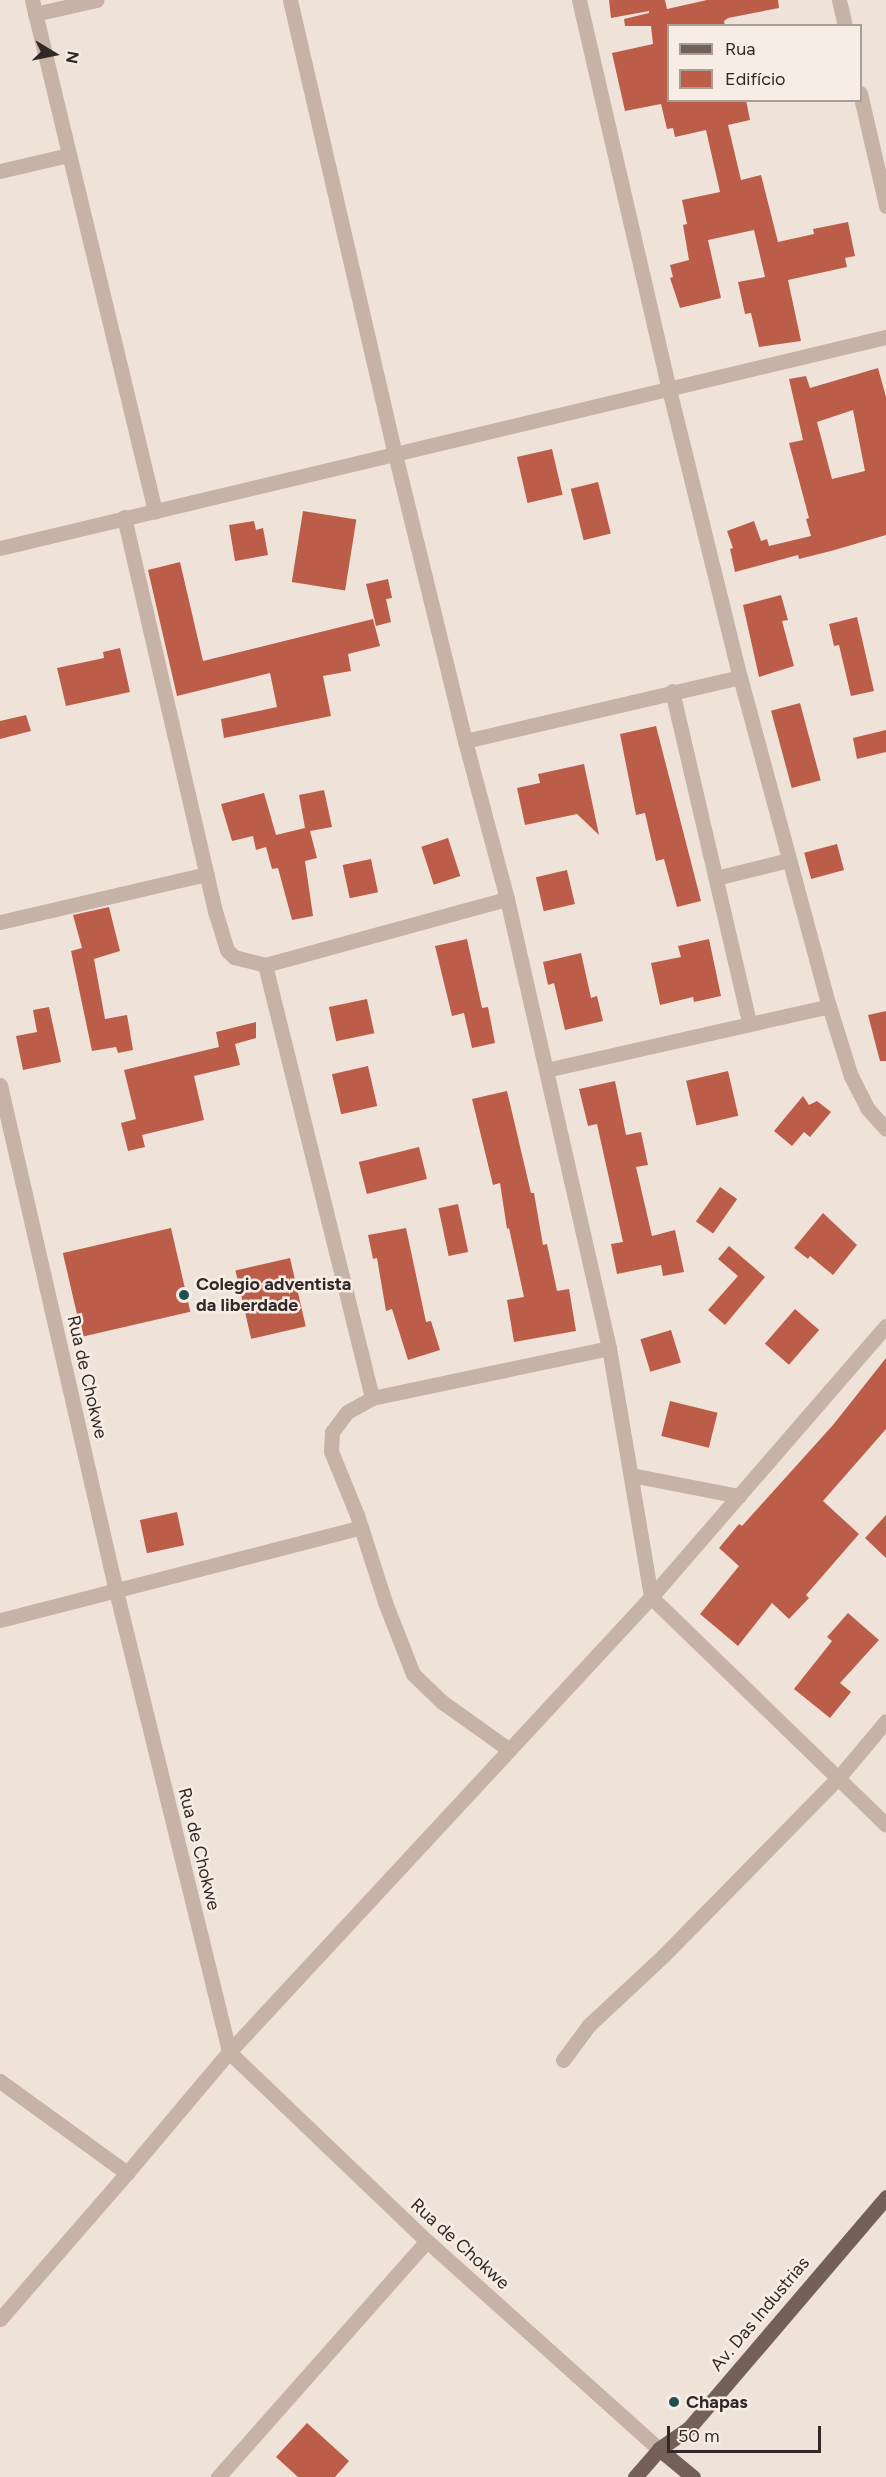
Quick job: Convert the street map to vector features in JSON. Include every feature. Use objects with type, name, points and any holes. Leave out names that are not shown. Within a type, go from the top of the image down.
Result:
[{"type":"main road","name":"Av. Das Industrias","points":[[635,2477],[659,2449],[689,2428],[886,2197]]},
{"type":"main road","points":[[659,2449],[693,2477]]},
{"type":"street","points":[[96,0],[34,7],[155,511]]},
{"type":"street","points":[[290,0],[395,454],[465,741],[507,899],[609,1348],[651,1597],[886,1825]]},
{"type":"street","points":[[579,0],[669,389],[740,677],[789,860],[829,1006],[851,1076],[867,1108],[886,1129]]},
{"type":"street","points":[[839,0],[845,24]]},
{"type":"street","points":[[862,98],[886,206]]},
{"type":"street","points":[[0,171],[68,155]]},
{"type":"street","points":[[0,548],[886,337]]},
{"type":"street","points":[[124,517],[206,874],[227,950],[234,957],[265,965],[507,899]]},
{"type":"street","points":[[465,741],[740,677]]},
{"type":"street","points":[[672,691],[749,1023]]},
{"type":"street","points":[[716,878],[789,860]]},
{"type":"street","points":[[0,922],[206,874]]},
{"type":"street","points":[[265,965],[372,1398]]},
{"type":"street","points":[[546,1070],[829,1006]]},
{"type":"street","name":"Rua de Chokwe","points":[[0,1085],[116,1592],[229,2052],[427,2241],[659,2449]]},
{"type":"street","points":[[0,2319],[229,2052],[651,1597],[886,1326]]},
{"type":"street","points":[[508,1749],[437,1698],[412,1674],[402,1651],[361,1527],[331,1451],[332,1432],[346,1412],[372,1398],[609,1348]]},
{"type":"street","points":[[631,1475],[739,1496]]},
{"type":"street","points":[[0,1620],[116,1592],[361,1527]]},
{"type":"street","points":[[562,2060],[589,2025],[663,1956],[839,1777],[886,1721]]},
{"type":"street","points":[[0,2080],[127,2173]]},
{"type":"street","points":[[218,2477],[427,2241]]},
{"type":"building","points":[[609,0],[665,0],[667,9],[707,0],[778,0],[779,8],[728,18],[724,21],[725,24],[667,24],[667,102],[746,102],[750,120],[728,125],[741,180],[761,175],[778,242],[814,234],[813,229],[848,222],[855,256],[845,258],[847,267],[788,280],[801,341],[759,347],[751,313],[745,314],[738,282],[765,277],[754,230],[708,240],[721,298],[680,308],[670,278],[673,277],[670,265],[689,260],[683,225],[687,224],[682,200],[720,192],[706,130],[675,137],[673,128],[667,129],[661,104],[625,111],[612,53],[653,44],[651,26],[625,26],[624,19],[649,13],[649,11],[611,18]]},
{"type":"building","points":[[878,368],[886,397],[886,535],[799,559],[798,555],[735,572],[730,549],[733,548],[727,531],[754,521],[761,541],[767,539],[769,546],[811,536],[806,519],[809,518],[789,443],[803,440],[789,379],[806,376],[810,388]],"holes":[[[853,410],[865,471],[832,479],[817,422]]]},
{"type":"building","points":[[552,449],[563,495],[527,503],[517,457]]},
{"type":"building","points":[[598,482],[611,533],[584,540],[571,489]]},
{"type":"building","points":[[303,511],[356,519],[345,591],[292,582]]},
{"type":"building","points":[[254,521],[256,530],[263,528],[268,555],[235,561],[229,525]]},
{"type":"building","points":[[180,562],[203,661],[373,619],[380,646],[348,654],[351,671],[323,676],[331,716],[224,738],[221,719],[277,707],[270,673],[177,696],[148,570]]},
{"type":"building","points":[[388,579],[392,598],[386,599],[391,622],[376,626],[366,584]]},
{"type":"building","points":[[781,595],[788,620],[782,621],[794,666],[759,677],[743,605]]},
{"type":"building","points":[[857,617],[874,691],[851,696],[839,645],[834,646],[829,624]]},
{"type":"building","points":[[120,648],[130,692],[66,706],[57,668],[104,658],[103,652]]},
{"type":"building","points":[[800,703],[821,780],[792,788],[771,711]]},
{"type":"building","points":[[26,715],[31,731],[0,739],[0,721]]},
{"type":"building","points":[[656,726],[701,901],[677,907],[664,859],[656,861],[645,813],[636,815],[620,734]]},
{"type":"building","points":[[886,730],[886,752],[857,759],[853,738]]},
{"type":"building","points":[[584,764],[599,835],[577,814],[525,825],[517,788],[540,783],[538,774]]},
{"type":"building","points":[[324,790],[332,827],[310,831],[317,858],[305,861],[313,916],[292,920],[278,868],[272,869],[266,847],[256,850],[253,836],[232,841],[221,804],[264,793],[276,835],[305,828],[299,795]]},
{"type":"building","points":[[448,838],[460,876],[434,885],[421,847]]},
{"type":"building","points":[[837,844],[844,870],[811,879],[804,853]]},
{"type":"building","points":[[371,859],[378,892],[350,898],[343,865]]},
{"type":"building","points":[[567,870],[575,904],[544,911],[536,877]]},
{"type":"building","points":[[109,907],[120,951],[94,959],[105,1019],[127,1015],[133,1050],[118,1053],[116,1047],[92,1051],[71,951],[82,948],[73,915]]},
{"type":"building","points":[[467,939],[482,1008],[488,1007],[495,1043],[472,1048],[464,1013],[452,1016],[435,946]]},
{"type":"building","points":[[709,939],[721,996],[694,1002],[693,997],[660,1005],[651,963],[681,957],[678,946]]},
{"type":"building","points":[[581,953],[591,998],[597,996],[603,1021],[565,1030],[554,983],[548,985],[543,962]]},
{"type":"building","points":[[367,999],[374,1033],[336,1041],[329,1007]]},
{"type":"building","points":[[49,1007],[61,1062],[23,1070],[16,1036],[37,1032],[33,1010]]},
{"type":"building","points":[[886,1011],[886,1061],[880,1061],[868,1015]]},
{"type":"building","points":[[256,1022],[256,1038],[235,1044],[240,1065],[194,1076],[204,1120],[142,1135],[145,1147],[128,1151],[121,1123],[136,1119],[124,1070],[219,1047],[216,1032]]},
{"type":"building","points":[[368,1066],[377,1106],[341,1114],[332,1074]]},
{"type":"building","points":[[728,1071],[738,1116],[696,1125],[686,1081]]},
{"type":"building","points":[[615,1081],[626,1135],[641,1132],[648,1165],[636,1167],[652,1236],[675,1230],[684,1272],[663,1276],[661,1265],[617,1274],[611,1244],[623,1242],[597,1124],[588,1126],[579,1089]]},
{"type":"building","points":[[507,1091],[531,1193],[534,1193],[543,1245],[547,1244],[557,1291],[569,1289],[576,1331],[514,1342],[507,1300],[524,1297],[509,1228],[507,1229],[500,1183],[493,1185],[472,1099]]},
{"type":"building","points":[[803,1096],[809,1105],[817,1101],[831,1112],[810,1137],[804,1132],[792,1146],[774,1131]]},
{"type":"building","points":[[419,1147],[427,1179],[367,1194],[359,1162]]},
{"type":"building","points":[[720,1187],[737,1199],[713,1233],[696,1221]]},
{"type":"building","points":[[458,1204],[468,1252],[449,1256],[438,1208]]},
{"type":"building","points":[[823,1213],[857,1245],[833,1275],[810,1256],[808,1259],[794,1248]]},
{"type":"building","points":[[171,1228],[190,1312],[82,1337],[63,1253]]},
{"type":"building","points":[[406,1228],[426,1322],[431,1321],[440,1350],[408,1360],[392,1309],[386,1311],[377,1258],[373,1259],[368,1235]]},
{"type":"building","points":[[729,1246],[765,1277],[725,1325],[708,1310],[738,1276],[718,1259]]},
{"type":"building","points":[[290,1258],[306,1326],[251,1339],[235,1271]]},
{"type":"building","points":[[795,1309],[819,1330],[789,1365],[765,1344]]},
{"type":"building","points":[[671,1330],[681,1363],[650,1372],[640,1339]]},
{"type":"building","points":[[886,1358],[886,1429],[823,1501],[859,1534],[806,1595],[809,1598],[789,1619],[772,1603],[738,1646],[700,1614],[739,1566],[719,1548],[739,1524],[742,1526],[833,1425]]},
{"type":"building","points":[[670,1401],[718,1413],[709,1448],[661,1436]]},
{"type":"building","points":[[177,1512],[184,1545],[147,1553],[140,1520]]},
{"type":"building","points":[[886,1515],[886,1558],[865,1538]]},
{"type":"building","points":[[848,1613],[879,1640],[840,1683],[851,1692],[830,1718],[794,1689],[832,1641],[827,1637]]},
{"type":"building","points":[[307,2423],[349,2461],[335,2477],[298,2477],[276,2457]]},
{"type":"place","name":"Colegio adventista da liberdade","points":[[184,1295]]},
{"type":"place","name":"Chapas","points":[[674,2402]]}]
